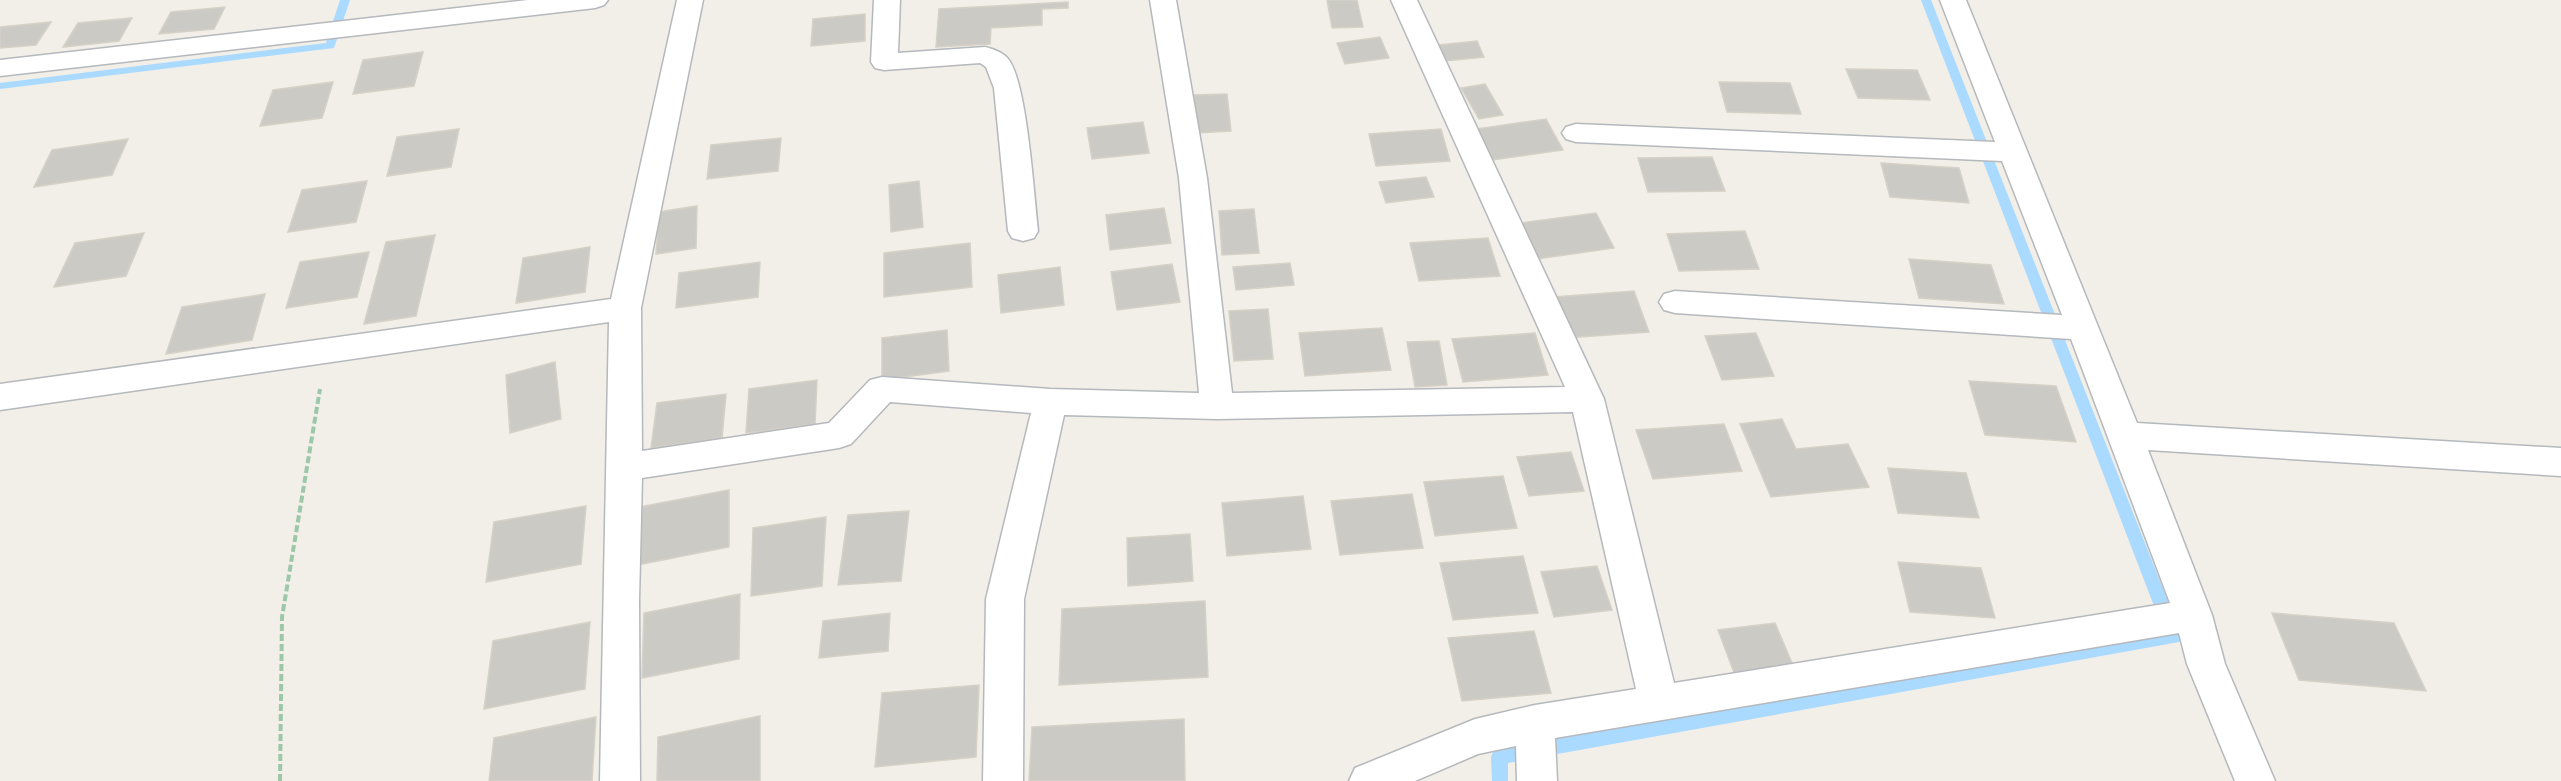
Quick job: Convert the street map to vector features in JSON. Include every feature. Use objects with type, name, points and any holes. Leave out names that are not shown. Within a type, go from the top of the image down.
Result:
[{"type":"street","points":[[0,68],[595,0]]},
{"type":"street","points":[[620,781],[620,600],[625,467],[625,308],[690,0]]},
{"type":"street","points":[[887,0],[884,62],[985,55],[998,63],[1007,88],[1023,231]]},
{"type":"street","points":[[1163,0],[1193,178],[1217,406]]},
{"type":"street","points":[[1404,0],[1587,399],[1659,703]]},
{"type":"street","points":[[1953,0],[2126,435],[2193,615],[2206,664],[2256,781]]},
{"type":"street","points":[[1576,133],[2013,152]]},
{"type":"street","points":[[1675,302],[2083,328]]},
{"type":"street","points":[[0,397],[625,308]]},
{"type":"street","points":[[625,467],[839,435],[882,389],[1050,402],[1217,406],[1587,399]]},
{"type":"street","points":[[1003,781],[1005,599],[1050,402]]},
{"type":"street","points":[[2126,435],[2561,462]]},
{"type":"street","points":[[1369,781],[1475,737],[1534,723],[2193,615]]},
{"type":"street","points":[[1534,723],[1537,781]]},
{"type":"path","points":[[280,781],[282,617],[327,349]]},
{"type":"building","points":[[1327,0],[1357,0],[1363,27],[1332,28]]},
{"type":"building","points":[[1068,2],[1068,8],[1042,9],[1042,25],[991,28],[990,44],[936,47],[939,9]]},
{"type":"building","points":[[225,7],[214,29],[159,34],[171,12]]},
{"type":"building","points":[[865,14],[865,41],[811,46],[813,19]]},
{"type":"building","points":[[132,18],[119,41],[63,47],[78,23]]},
{"type":"building","points":[[51,22],[36,45],[0,48],[0,27]]},
{"type":"building","points":[[1380,37],[1389,58],[1345,64],[1337,43]]},
{"type":"building","points":[[1477,41],[1484,57],[1445,61],[1439,45]]},
{"type":"building","points":[[423,52],[414,86],[353,94],[363,60]]},
{"type":"building","points":[[1846,69],[1917,70],[1930,100],[1858,98]]},
{"type":"building","points":[[333,82],[322,118],[260,126],[273,90]]},
{"type":"building","points":[[1719,82],[1790,83],[1801,114],[1727,112]]},
{"type":"building","points":[[1485,84],[1503,115],[1479,119],[1461,88]]},
{"type":"building","points":[[1227,94],[1231,131],[1197,133],[1194,95]]},
{"type":"building","points":[[1546,119],[1563,150],[1492,160],[1476,129]]},
{"type":"building","points":[[1143,122],[1149,153],[1092,159],[1087,128]]},
{"type":"building","points":[[459,129],[451,167],[387,176],[397,137]]},
{"type":"building","points":[[1441,129],[1450,161],[1376,166],[1369,134]]},
{"type":"building","points":[[781,138],[778,171],[707,179],[711,145]]},
{"type":"building","points":[[128,139],[112,175],[34,187],[52,150]]},
{"type":"building","points":[[1712,157],[1725,191],[1648,192],[1638,158]]},
{"type":"building","points":[[1881,163],[1959,168],[1969,203],[1890,197]]},
{"type":"building","points":[[1426,177],[1434,197],[1386,203],[1379,182]]},
{"type":"building","points":[[367,181],[356,222],[288,232],[302,190]]},
{"type":"building","points":[[919,181],[923,227],[891,232],[889,185]]},
{"type":"building","points":[[697,206],[696,248],[656,254],[659,212]]},
{"type":"building","points":[[1164,208],[1171,243],[1110,250],[1106,215]]},
{"type":"building","points":[[1254,209],[1259,253],[1222,255],[1219,211]]},
{"type":"building","points":[[1596,213],[1614,248],[1537,259],[1521,223]]},
{"type":"building","points":[[1745,231],[1759,269],[1679,271],[1667,234]]},
{"type":"building","points":[[144,233],[126,276],[54,287],[75,243]]},
{"type":"building","points":[[435,235],[416,316],[364,324],[386,242]]},
{"type":"building","points":[[1488,238],[1500,276],[1419,281],[1410,243]]},
{"type":"building","points":[[970,243],[972,287],[884,297],[884,253]]},
{"type":"building","points":[[590,247],[585,292],[516,303],[523,258]]},
{"type":"building","points":[[369,252],[357,297],[286,308],[300,262]]},
{"type":"building","points":[[1909,259],[1991,265],[2004,304],[1919,298]]},
{"type":"building","points":[[760,262],[758,297],[676,308],[679,273]]},
{"type":"building","points":[[1290,263],[1294,285],[1236,290],[1233,267]]},
{"type":"building","points":[[1172,264],[1180,302],[1117,310],[1111,272]]},
{"type":"building","points":[[1060,267],[1064,305],[1001,313],[998,275]]},
{"type":"building","points":[[1634,291],[1649,332],[1566,338],[1554,297]]},
{"type":"building","points":[[265,294],[252,340],[166,354],[182,307]]},
{"type":"building","points":[[1268,309],[1273,359],[1234,361],[1229,311]]},
{"type":"building","points":[[1382,328],[1391,370],[1305,376],[1299,333]]},
{"type":"building","points":[[947,330],[949,371],[882,380],[882,338]]},
{"type":"building","points":[[1535,333],[1548,375],[1463,382],[1452,339]]},
{"type":"building","points":[[1756,333],[1774,376],[1722,380],[1705,336]]},
{"type":"building","points":[[1439,341],[1447,385],[1415,387],[1407,342]]},
{"type":"building","points":[[555,362],[561,419],[510,433],[506,375]]},
{"type":"building","points":[[817,380],[815,424],[746,433],[749,389]]},
{"type":"building","points":[[1969,381],[2056,386],[2076,442],[1985,435]]},
{"type":"building","points":[[726,394],[722,438],[651,448],[657,403]]},
{"type":"building","points":[[1782,419],[1796,449],[1848,444],[1869,487],[1771,497],[1740,424]]},
{"type":"building","points":[[1724,424],[1742,471],[1653,479],[1636,430]]},
{"type":"building","points":[[1571,452],[1584,491],[1529,496],[1517,457]]},
{"type":"building","points":[[1888,468],[1966,473],[1979,518],[1898,513]]},
{"type":"building","points":[[1503,476],[1517,528],[1435,536],[1424,482]]},
{"type":"building","points":[[729,490],[729,547],[637,565],[640,507]]},
{"type":"building","points":[[1412,494],[1423,548],[1340,555],[1331,501]]},
{"type":"building","points":[[1303,496],[1311,549],[1227,556],[1222,503]]},
{"type":"building","points":[[586,506],[581,564],[486,582],[494,522]]},
{"type":"building","points":[[909,511],[901,581],[838,585],[848,515]]},
{"type":"building","points":[[826,517],[822,586],[751,596],[753,528]]},
{"type":"building","points":[[1190,534],[1193,581],[1128,586],[1127,538]]},
{"type":"building","points":[[1523,556],[1538,613],[1453,620],[1440,563]]},
{"type":"building","points":[[1898,562],[1981,568],[1995,618],[1910,612]]},
{"type":"building","points":[[1597,566],[1612,610],[1554,617],[1541,572]]},
{"type":"building","points":[[740,594],[739,659],[642,678],[644,613]]},
{"type":"building","points":[[1205,601],[1208,677],[1059,685],[1062,609]]},
{"type":"building","points":[[890,613],[888,651],[819,658],[823,621]]},
{"type":"building","points":[[2272,613],[2394,623],[2426,691],[2299,680]]},
{"type":"building","points":[[590,622],[585,689],[484,709],[493,641]]},
{"type":"building","points":[[1775,623],[1795,670],[1736,678],[1718,630]]},
{"type":"building","points":[[1534,631],[1551,693],[1462,701],[1448,638]]},
{"type":"building","points":[[979,685],[976,757],[875,767],[882,693]]},
{"type":"building","points":[[760,716],[760,781],[657,781],[658,737]]},
{"type":"building","points":[[596,717],[592,781],[489,781],[494,738]]},
{"type":"building","points":[[1184,719],[1185,781],[1029,781],[1032,727]]},
{"type":"waterway","points":[[0,86],[330,46],[345,0]]},
{"type":"waterway","points":[[1500,781],[1499,757],[2174,637],[1926,0]]}]
